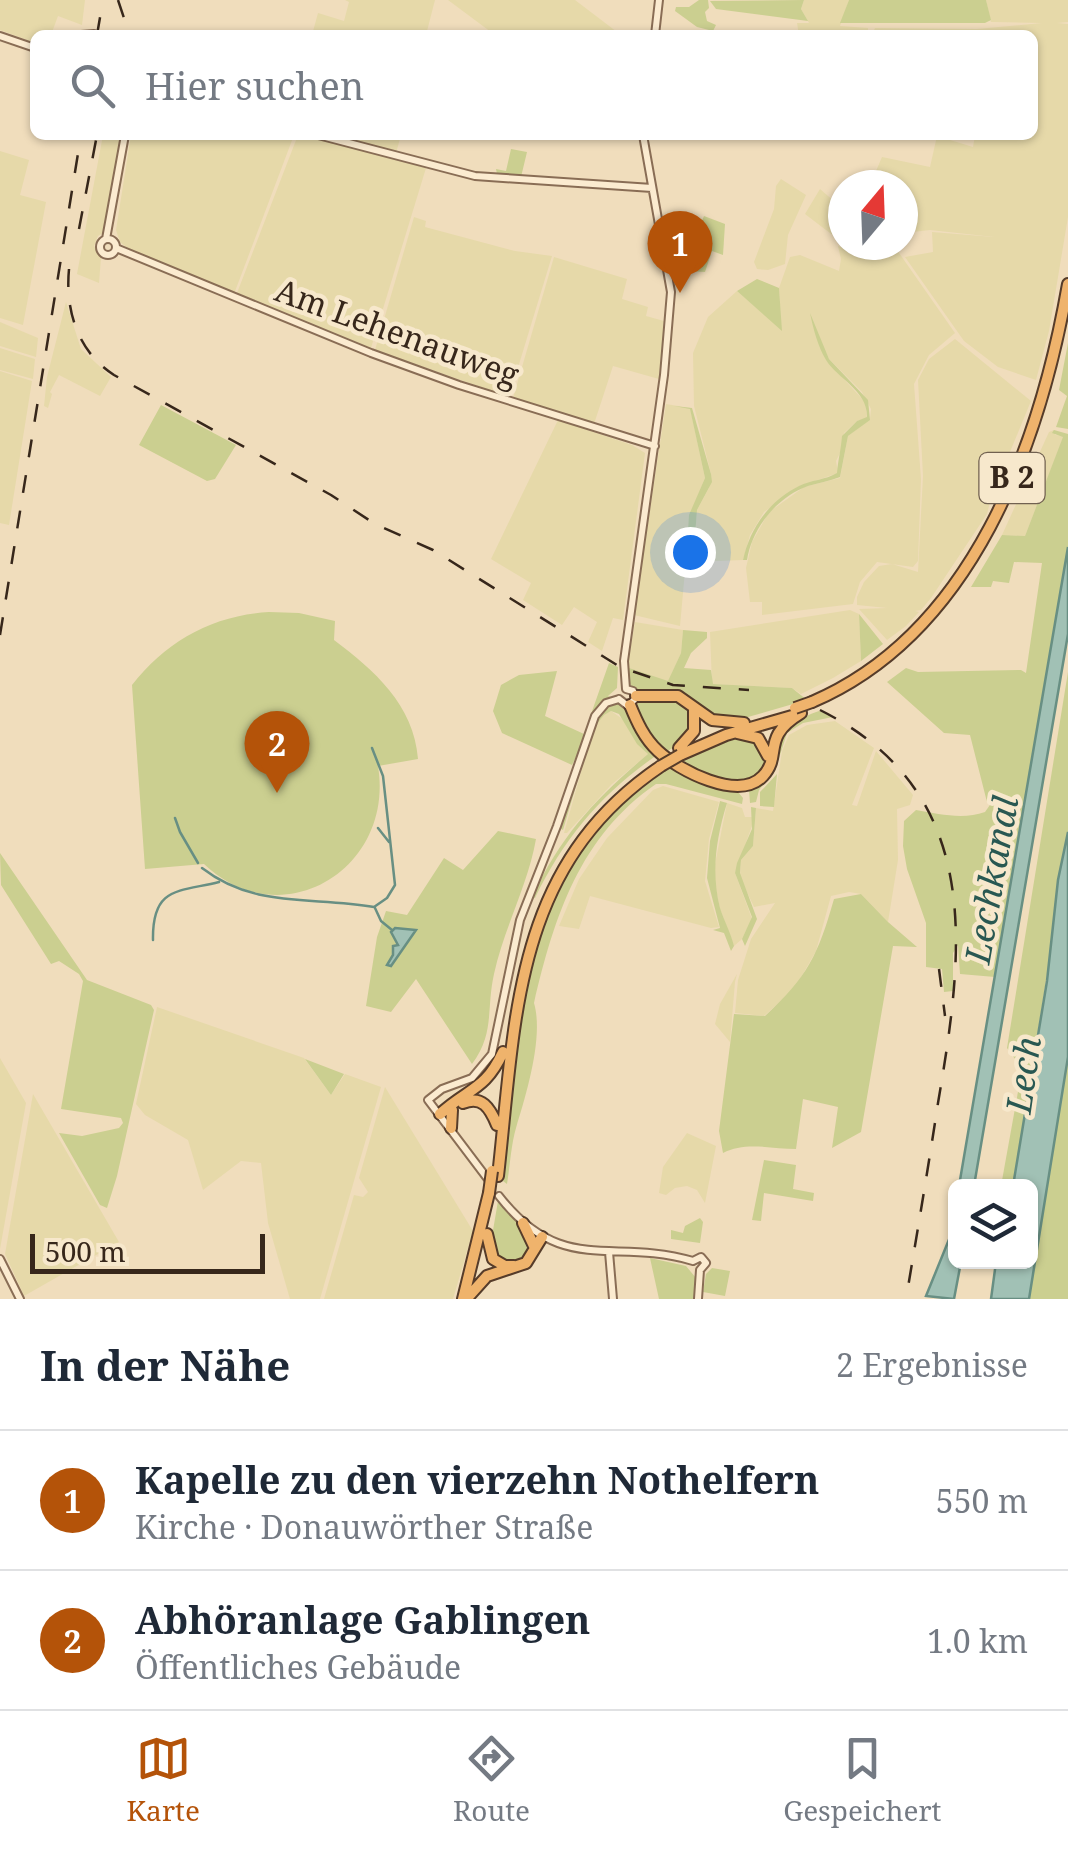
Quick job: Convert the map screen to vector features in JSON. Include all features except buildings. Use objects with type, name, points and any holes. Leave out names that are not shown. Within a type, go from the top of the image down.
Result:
[{"type":"highway","name":"B 2","points":[[903,648],[954,583],[1005,495],[1046,387],[1068,284]]},
{"type":"highway","name":"B 2","points":[[678,752],[850,690],[903,648],[959,587],[1009,500],[1041,423],[1068,319]]},
{"type":"highway","points":[[744,723],[716,722],[675,696],[628,697],[645,737],[657,750],[698,777],[725,784],[746,784],[760,778],[779,730],[807,708]]},
{"type":"highway","points":[[678,752],[694,731],[694,707]]},
{"type":"highway","name":"B 2","points":[[467,1298],[487,1234],[494,1195],[492,1175],[503,1052],[519,964],[550,878],[588,821],[626,784],[678,752],[744,723],[807,708]]},
{"type":"highway","points":[[732,733],[758,738],[766,749],[768,764]]},
{"type":"highway","name":"B 2","points":[[492,1175],[514,1018],[539,918],[560,872],[589,830],[658,764]]},
{"type":"highway","name":"B 2","points":[[440,1114],[489,1078],[503,1052]]},
{"type":"highway","points":[[440,1114],[465,1102],[478,1101],[489,1108],[497,1124]]},
{"type":"highway","points":[[451,1128],[452,1110]]},
{"type":"highway","name":"B 2","points":[[467,1298],[494,1195]]},
{"type":"highway","points":[[523,1223],[538,1241]]},
{"type":"highway","points":[[487,1234],[491,1256],[505,1266],[520,1263],[538,1241]]},
{"type":"highway","points":[[467,1298],[488,1276],[526,1264],[538,1241]]},
{"type":"street","points":[[656,30],[659,0]]},
{"type":"street","points":[[0,36],[30,46]]},
{"type":"street","points":[[109,239],[100,244],[101,251],[107,254],[115,250],[109,239],[110,227],[124,140]]},
{"type":"street","points":[[336,140],[457,173],[652,188]]},
{"type":"street","points":[[492,1175],[428,1100],[442,1089],[472,1078],[490,1057],[509,960],[527,898],[595,716],[606,703],[628,697],[624,661],[667,356],[671,292],[644,140]]},
{"type":"street","name":"Am Lehenauweg","points":[[115,250],[384,358],[655,445]]},
{"type":"street","points":[[655,445],[661,400]]},
{"type":"street","points":[[640,442],[651,438],[656,430]]},
{"type":"street","points":[[494,1195],[523,1223]]},
{"type":"street","points":[[538,1241],[572,1249],[658,1252],[693,1261],[698,1257],[704,1259],[698,1299]]},
{"type":"street","points":[[611,1252],[612,1299]]},
{"type":"street","points":[[0,1259],[20,1299]]},
{"type":"shaded area","points":[[0,0],[85,0],[82,25],[58,16],[53,30],[30,30],[30,41],[0,30]]},
{"type":"shaded area","points":[[345,0],[435,0],[427,30],[313,30],[318,13],[344,21],[349,2]]},
{"type":"shaded area","points":[[448,0],[575,0],[614,30],[488,30]]},
{"type":"shaded area","points":[[804,0],[849,0],[840,26],[868,30],[798,30],[797,23],[809,23],[801,9]]},
{"type":"shaded area","points":[[986,0],[1068,0],[1068,22],[1057,23],[1068,24],[1068,217],[1049,331],[1036,380],[998,367],[964,341],[907,260],[918,260],[918,255],[933,252],[932,232],[994,237],[930,230],[918,231],[918,170],[876,170],[882,157],[930,167],[936,140],[973,147],[974,140],[1038,140],[1038,30],[874,30],[977,29],[1042,23],[991,22]]},
{"type":"shaded area","points":[[102,140],[121,140],[106,231],[98,236],[94,246],[101,258],[99,283],[77,274]]},
{"type":"shaded area","points":[[130,140],[292,140],[234,294],[131,251],[120,242],[116,230]]},
{"type":"shaded area","points":[[296,140],[326,140],[426,168],[371,348],[237,293]]},
{"type":"shaded area","points":[[349,140],[400,140],[396,153]]},
{"type":"shaded area","points":[[0,151],[29,160],[20,195],[46,202],[23,325],[0,318]]},
{"type":"shaded area","points":[[781,179],[806,195],[788,235],[785,264],[757,269],[754,262]]},
{"type":"shaded area","points":[[820,189],[828,196],[828,232],[805,214]]},
{"type":"shaded area","points":[[414,217],[426,221],[425,227],[515,251],[552,256],[509,397],[375,350]]},
{"type":"shaded area","points":[[800,255],[839,271],[841,260],[904,260],[955,333],[929,355],[914,384],[921,479],[918,561],[913,567],[877,562],[860,582],[853,604],[762,615],[762,602],[750,602],[746,568],[752,542],[769,512],[804,487],[840,478],[848,436],[870,419],[871,409],[862,392],[829,359],[815,331],[827,361],[866,403],[867,418],[844,433],[836,461],[838,473],[800,486],[764,512],[750,535],[743,560],[693,562],[697,510],[709,488],[711,474],[694,406],[693,353],[708,317],[737,291],[781,329],[779,288],[790,257]]},
{"type":"shaded area","points":[[554,257],[627,279],[622,299],[648,307],[646,316],[664,321],[659,379],[613,366],[594,424],[513,398]]},
{"type":"shaded area","points":[[66,302],[81,349],[111,377],[100,396],[59,375],[50,392],[48,408],[44,406],[47,377]]},
{"type":"shaded area","points":[[0,322],[38,338],[36,357],[0,346]]},
{"type":"shaded area","points":[[955,339],[1031,401],[987,514],[931,598],[887,640],[859,609],[887,608],[857,605],[857,597],[879,566],[892,564],[918,572],[923,476],[918,380],[929,359]]},
{"type":"shaded area","points":[[0,348],[35,359],[33,379],[0,370]]},
{"type":"shaded area","points":[[0,371],[32,381],[9,525],[0,523]]},
{"type":"shaded area","points":[[666,404],[690,408],[705,478],[690,515],[680,626],[634,615]]},
{"type":"shaded area","points":[[558,420],[645,453],[623,620],[613,618],[602,651],[588,642],[597,622],[574,607],[562,625],[523,600],[531,583],[491,559]]},
{"type":"shaded area","points":[[1054,430],[1055,435],[1064,436],[1025,536],[1002,535],[1049,432]]},
{"type":"shaded area","points":[[1068,547],[1068,634],[975,1179],[960,1179]]},
{"type":"shaded area","points":[[850,610],[859,614],[861,661],[833,678],[801,694],[792,688],[712,684],[710,632]]},
{"type":"shaded area","points":[[635,622],[683,630],[681,653],[668,682],[627,668]]},
{"type":"shaded area","points":[[611,711],[624,720],[648,754],[564,833],[593,729]]},
{"type":"shaded area","points":[[835,721],[874,748],[852,805],[857,806],[876,751],[913,795],[910,805],[897,809],[898,860],[888,922],[861,894],[831,896],[816,951],[795,988],[764,1016],[735,1013],[738,980],[751,939],[775,903],[754,907],[740,877],[741,860],[753,846],[756,808],[773,811],[782,751],[789,735],[807,725]]},
{"type":"shaded area","points":[[663,786],[719,802],[709,839],[705,881],[719,927],[590,896],[579,929],[559,926],[579,879],[607,838],[653,790]]},
{"type":"shaded area","points":[[727,803],[742,808],[745,817],[753,817],[735,873],[752,919],[734,946],[720,909],[713,874]]},
{"type":"shaded area","points":[[1068,832],[1068,1057],[1038,1243],[1038,1179],[1014,1179],[1047,981],[1058,880]]},
{"type":"shaded area","points":[[395,928],[416,930],[391,966],[387,965],[393,946],[398,945],[391,932]]},
{"type":"shaded area","points":[[737,974],[730,1042],[715,1024],[720,1004]]},
{"type":"shaded area","points":[[157,1007],[304,1058],[331,1095],[345,1074],[381,1087],[320,1299],[290,1299],[268,1223],[261,1163],[241,1161],[203,1190],[188,1140],[145,1115],[136,1104]]},
{"type":"shaded area","points":[[0,1058],[26,1103],[0,1249]]},
{"type":"shaded area","points":[[385,1087],[473,1231],[453,1299],[324,1299],[354,1195],[363,1197],[368,1192],[359,1178]]},
{"type":"shaded area","points":[[33,1094],[119,1242],[24,1296],[5,1254]]},
{"type":"shaded area","points":[[687,1133],[716,1146],[705,1203],[697,1190],[687,1186],[666,1195],[659,1193],[663,1167]]},
{"type":"shaded area","points":[[948,1242],[948,1269],[960,1269],[954,1299],[926,1296]]},
{"type":"shaded area","points":[[995,1269],[1034,1269],[1029,1299],[991,1299]]},
{"type":"green space","points":[[699,0],[708,0],[705,12],[707,21],[716,25],[714,30],[697,27],[675,11],[676,7],[689,7]]},
{"type":"green space","points":[[804,0],[801,9],[808,21],[716,9],[710,1]]},
{"type":"green space","points":[[849,0],[986,0],[991,20],[840,23]]},
{"type":"green space","points":[[511,149],[527,152],[521,177],[497,174],[496,169],[506,171]]},
{"type":"green space","points":[[704,216],[725,224],[723,255],[712,251],[705,272],[671,270],[669,251],[688,248],[688,242],[681,240],[679,226],[687,225],[687,220],[701,223]]},
{"type":"green space","points":[[757,279],[779,288],[782,331],[737,291]]},
{"type":"green space","points":[[810,313],[829,359],[868,400],[870,420],[848,436],[840,477],[808,486],[776,506],[760,525],[747,560],[743,560],[756,526],[779,499],[799,486],[837,473],[842,436],[867,417],[863,400],[823,355]]},
{"type":"green space","points":[[1068,343],[1068,429],[1056,427],[1067,396],[1059,390]]},
{"type":"green space","points":[[161,405],[236,445],[215,479],[207,481],[139,445]]},
{"type":"green space","points":[[674,406],[692,408],[712,482],[697,510],[693,562],[686,566],[689,515],[705,478],[690,409]]},
{"type":"green space","points":[[1054,430],[1068,434],[1068,547],[995,977],[960,974],[958,945],[953,953],[953,991],[944,992],[942,969],[926,967],[926,923],[907,869],[904,821],[916,810],[968,816],[985,812],[992,802],[987,802],[970,735],[944,733],[887,682],[906,668],[918,672],[1026,673],[1042,563],[1014,562],[1009,583],[993,581],[991,587],[971,587],[1002,535],[1025,536],[1063,437],[1052,433]]},
{"type":"green space","points":[[269,612],[299,613],[335,621],[334,640],[377,677],[400,706],[409,722],[418,759],[378,766],[379,803],[369,835],[351,862],[327,881],[298,893],[266,894],[235,885],[204,864],[145,869],[132,685],[160,655],[192,633],[229,618]]},
{"type":"green space","points":[[859,614],[883,644],[861,661]]},
{"type":"green space","points":[[683,630],[707,632],[707,638],[691,653],[684,668],[711,670],[713,684],[792,688],[807,700],[741,719],[717,719],[694,702],[636,691],[629,683],[626,667],[668,681],[681,653]]},
{"type":"green space","points":[[609,663],[618,667],[617,688],[595,712],[571,780],[579,751],[572,765],[502,733],[493,711],[501,685],[519,675],[557,671],[545,716],[584,734]]},
{"type":"green space","points":[[1068,672],[1068,832],[1014,1179],[1002,1179],[1021,1075],[1007,1048]]},
{"type":"green space","points":[[648,698],[685,702],[695,722],[683,742],[664,753],[651,739],[635,709],[638,701]]},
{"type":"green space","points":[[616,703],[627,710],[657,755],[586,818],[535,898],[532,897],[555,854],[581,819],[648,754],[637,744],[619,714],[611,711],[604,715],[593,729],[563,830],[559,828],[596,717],[603,708]]},
{"type":"green space","points":[[819,711],[833,717],[803,723],[787,733],[775,771],[759,790],[756,802],[750,803],[749,790],[766,769],[781,737],[789,727]]},
{"type":"green space","points":[[735,736],[751,737],[766,758],[761,773],[728,780],[676,763]]},
{"type":"green space","points":[[671,765],[738,792],[742,804],[656,784],[630,805],[589,853],[561,910],[534,1003],[535,1049],[514,1135],[507,1184],[503,1181],[516,1034],[528,976],[552,905],[589,841],[612,812]]},
{"type":"green space","points":[[777,774],[774,807],[760,806],[760,792]]},
{"type":"green space","points":[[720,801],[727,803],[715,868],[720,908],[734,946],[731,951],[724,933],[713,930],[720,928],[707,878],[710,841]]},
{"type":"green space","points":[[751,807],[756,808],[753,846],[741,860],[740,873],[757,919],[745,946],[742,939],[752,917],[735,873],[752,829]]},
{"type":"green space","points":[[498,831],[536,839],[498,957],[484,1042],[472,1064],[416,979],[391,1012],[366,1006],[377,937],[386,911],[407,915],[444,858],[463,870]]},
{"type":"green space","points":[[0,853],[87,980],[151,1005],[154,1010],[107,1208],[100,1205],[59,1133],[82,1136],[119,1128],[123,1123],[121,1118],[61,1109],[83,981],[59,961],[51,964],[1,885]]},
{"type":"green space","points":[[861,894],[917,947],[893,946],[861,1132],[832,1148],[838,1107],[803,1099],[796,1149],[749,1146],[723,1153],[719,1131],[734,1014],[765,1016],[810,964],[834,899]]},
{"type":"green space","points":[[1068,1057],[1068,1299],[1029,1299],[1034,1269],[1038,1269],[1038,1243]]},
{"type":"green space","points":[[305,1059],[344,1074],[331,1095]]},
{"type":"green space","points":[[764,1160],[796,1165],[793,1189],[814,1193],[813,1201],[764,1193],[761,1221],[752,1220]]},
{"type":"green space","points":[[498,1201],[532,1244],[517,1261],[495,1257],[491,1242]]},
{"type":"green space","points":[[700,1218],[700,1243],[671,1239],[671,1230],[683,1233],[685,1226]]},
{"type":"green space","points":[[650,1258],[686,1266],[696,1278],[695,1299],[659,1299]]},
{"type":"green space","points":[[712,1268],[730,1271],[725,1296],[703,1292],[706,1274]]},
{"type":"waterway","points":[[202,868],[243,890],[285,899],[374,907],[387,898],[395,885],[383,776],[372,748]]},
{"type":"waterway","points":[[175,818],[198,863]]},
{"type":"waterway","points":[[378,828],[389,842]]},
{"type":"waterway","points":[[153,940],[157,910],[163,901],[171,894],[219,882]]},
{"type":"waterway","points":[[375,908],[381,921],[392,930]]},
{"type":"railway","points":[[98,30],[103,0]]},
{"type":"railway","points":[[118,0],[132,30]]},
{"type":"railway","points":[[0,635],[80,140]]},
{"type":"railway","points":[[79,229],[96,140]]},
{"type":"railway","points":[[69,269],[69,300],[76,329],[91,355],[114,375],[331,495],[375,524],[433,550],[620,667],[673,685],[749,690]]},
{"type":"railway","points":[[820,710],[874,744],[912,785],[937,830],[951,880],[956,933],[954,989],[906,1299]]},
{"type":"railway","points":[[939,969],[945,1016]]},
{"type":"place","name":"Kapelle zu den vierzehn Nothelfern","points":[[680,293]]},
{"type":"place","name":"Abhöranlage Gablingen","points":[[277,793]]},
{"type":"water label","name":"Lechkanal","points":[[992,880]]},
{"type":"water label","name":"Lech","points":[[1024,1075]]}]
